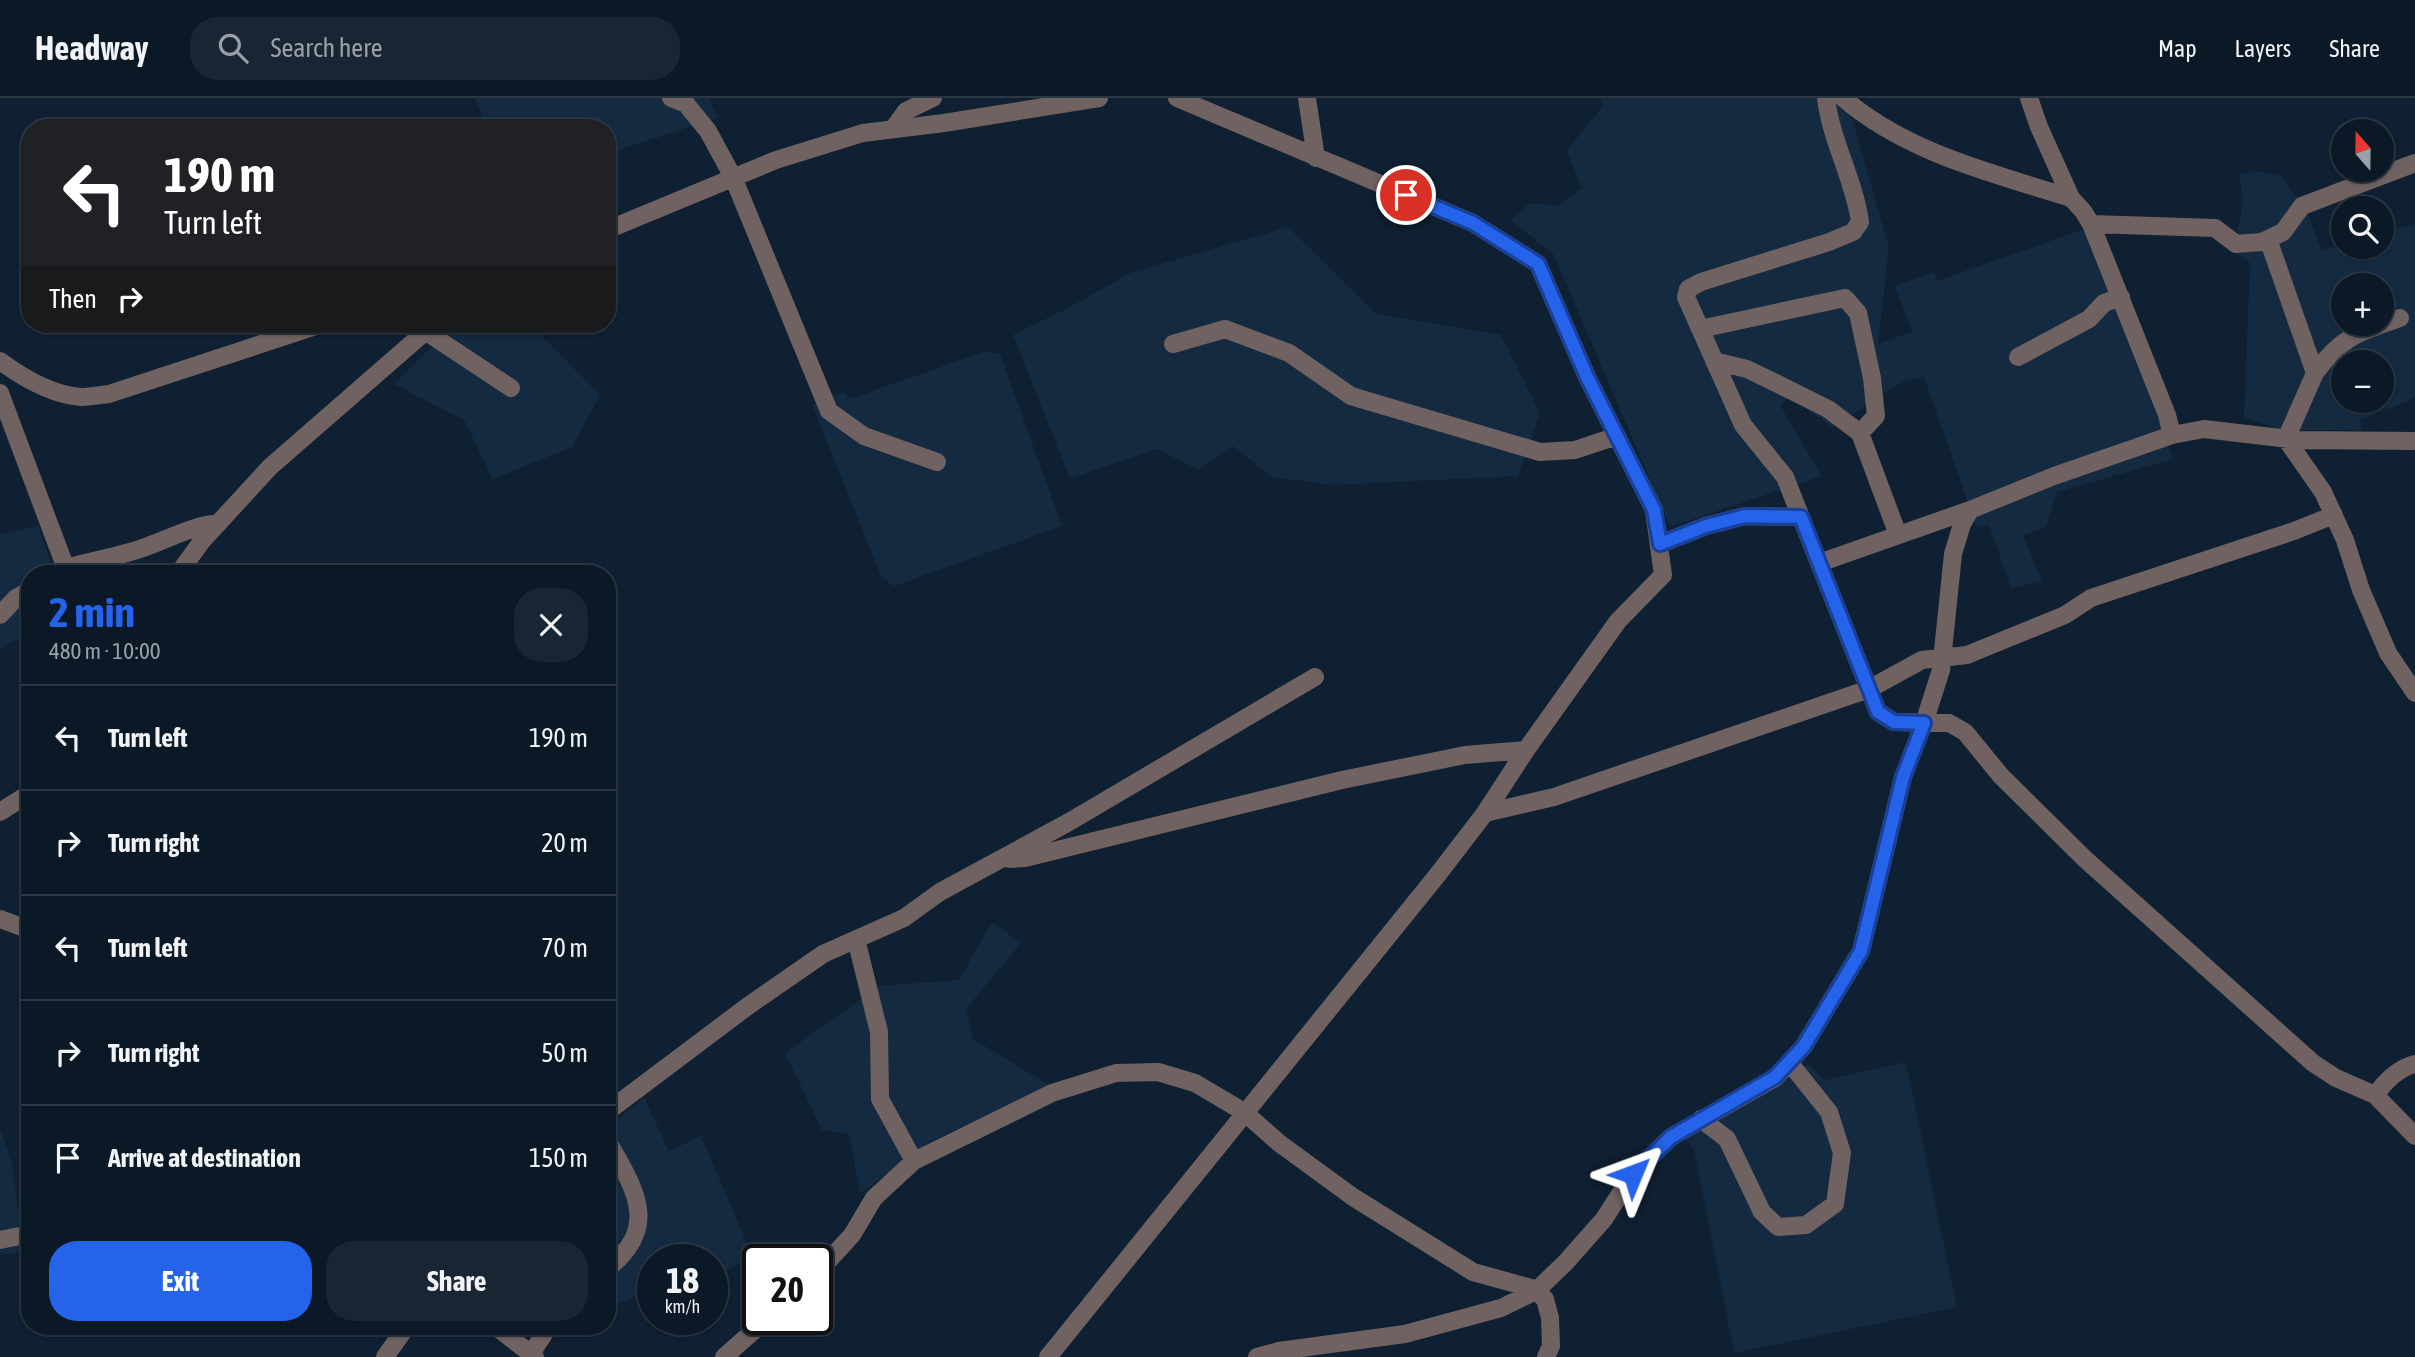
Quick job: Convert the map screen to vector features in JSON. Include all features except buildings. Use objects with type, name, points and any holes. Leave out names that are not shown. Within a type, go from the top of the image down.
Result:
[{"type":"lane","points":[[671,98],[686,104],[708,131],[733,177],[829,411],[864,436],[937,462]]},
{"type":"lane","points":[[894,98],[898,122]]},
{"type":"lane","points":[[898,122],[906,111],[933,98]]},
{"type":"lane","points":[[616,226],[776,160],[898,122],[1099,98]]},
{"type":"lane","points":[[1048,1357],[1485,813],[1526,750],[1618,621],[1663,575],[1654,510],[1587,377],[1538,264],[1473,223],[1177,98]]},
{"type":"lane","points":[[1307,98],[1316,158]]},
{"type":"lane","points":[[1826,98],[1829,122],[1857,201],[1860,222],[1853,232],[1700,282],[1688,289],[1686,297],[1743,425],[1785,477],[1878,712],[1894,722],[1949,723],[1965,732],[2011,785],[2085,859],[2182,948],[2313,1063],[2336,1078],[2375,1095],[2415,1136]]},
{"type":"lane","points":[[1843,98],[1879,126],[1942,156],[2071,198]]},
{"type":"lane","points":[[2029,98],[2071,198],[2091,224],[2167,415],[2172,435]]},
{"type":"lane","points":[[2091,224],[2215,228],[2236,244],[2262,242],[2283,232],[2302,206],[2415,163]]},
{"type":"lane","points":[[2268,239],[2315,373]]},
{"type":"lane","points":[[1700,328],[1845,298],[1858,313],[1872,378],[1876,416],[1860,433]]},
{"type":"lane","points":[[2018,358],[2089,319],[2104,303],[2121,298]]},
{"type":"lane","points":[[2287,439],[2315,373],[2334,350],[2355,333],[2400,318]]},
{"type":"lane","points":[[1173,344],[1225,329],[1289,352],[1351,396],[1539,452],[1575,450],[1617,436]]},
{"type":"lane","points":[[0,361],[19,375],[57,392],[82,397],[96,396],[154,380],[295,333]]},
{"type":"lane","points":[[185,565],[270,467],[423,333]]},
{"type":"lane","points":[[438,333],[511,388]]},
{"type":"lane","points":[[1714,361],[1747,369],[1788,389],[1828,409],[1860,433],[1898,535]]},
{"type":"lane","points":[[0,393],[61,565]]},
{"type":"lane","points":[[1819,563],[1970,510],[2054,475],[2172,435],[2204,429],[2287,439],[2415,441]]},
{"type":"lane","points":[[2287,439],[2323,492],[2345,540],[2361,590],[2388,653],[2415,693]]},
{"type":"lane","points":[[1257,1357],[1279,1351],[1405,1334],[1501,1308],[1536,1292],[1604,1219],[1633,1174],[1671,1137],[1775,1077],[1804,1046],[1861,951],[1903,777],[1941,670],[1953,554],[1962,524],[1970,510]]},
{"type":"lane","points":[[1485,813],[1554,797],[1869,689],[1922,660],[1967,655],[2065,615],[2091,598],[2294,531],[2334,515]]},
{"type":"lane","points":[[1660,544],[1706,526],[1745,516],[1801,517]]},
{"type":"lane","points":[[87,565],[129,553],[200,525],[219,523]]},
{"type":"lane","points":[[0,615],[21,595]]},
{"type":"lane","points":[[616,1105],[823,954],[904,918],[940,892],[1069,822],[1315,677]]},
{"type":"lane","points":[[999,860],[1025,858],[1342,780],[1465,755],[1526,750]]},
{"type":"lane","points":[[0,812],[21,799]]},
{"type":"lane","points":[[0,919],[21,927]]},
{"type":"lane","points":[[856,939],[879,1032],[880,1099],[914,1161]]},
{"type":"lane","points":[[1701,1119],[1727,1139],[1762,1212],[1778,1227],[1806,1225],[1835,1204],[1842,1153],[1829,1112],[1789,1062]]},
{"type":"lane","points":[[2375,1095],[2389,1079],[2407,1066],[2415,1064]]},
{"type":"lane","points":[[833,1256],[852,1235],[874,1198],[914,1161],[1052,1093],[1116,1073],[1158,1072],[1195,1083],[1244,1112],[1279,1143],[1353,1196],[1473,1272],[1531,1288],[1545,1299],[1550,1318],[1551,1346],[1546,1357]]},
{"type":"lane","points":[[616,1156],[630,1180],[640,1213],[632,1245],[616,1260]]},
{"type":"lane","points":[[0,1240],[21,1236]]},
{"type":"lane","points":[[385,1357],[401,1335]]},
{"type":"lane","points":[[507,1335],[533,1355],[544,1335]]},
{"type":"lane","points":[[724,1357],[749,1335]]},
{"type":"shaded area","points":[[475,98],[709,98],[717,118],[616,151],[616,119],[483,119]]},
{"type":"shaded area","points":[[1600,98],[1846,98],[1889,247],[1878,344],[1912,332],[1895,286],[1934,272],[1937,281],[2087,228],[2173,459],[2057,492],[2046,527],[2023,535],[2042,582],[2011,588],[1989,525],[1977,528],[1924,377],[1907,380],[1885,392],[1833,428],[1790,397],[1780,405],[1822,476],[1670,527],[1554,255],[1511,220],[1528,204],[1559,205],[1581,188],[1567,150],[1603,106]]},
{"type":"shaded area","points":[[2264,172],[2281,176],[2308,213],[2321,250],[2331,247],[2331,259],[2394,259],[2394,230],[2415,224],[2415,398],[2394,406],[2394,350],[2331,350],[2331,413],[2378,413],[2360,420],[2362,430],[2279,430],[2244,417],[2250,263],[2224,244],[2238,232],[2243,201],[2239,173]]},
{"type":"shaded area","points":[[1288,227],[1377,314],[1501,335],[1540,413],[1518,476],[1333,485],[1272,477],[1233,446],[1199,470],[1156,449],[1070,479],[1013,335],[1130,273]]},
{"type":"shaded area","points":[[446,333],[539,333],[600,395],[572,447],[493,479],[464,420],[394,384]]},
{"type":"shaded area","points":[[986,351],[1000,354],[1062,526],[894,586],[882,578],[812,405],[844,392],[850,399]]},
{"type":"shaded area","points":[[38,526],[52,565],[21,565],[21,639],[0,650],[0,534]]},
{"type":"shaded area","points":[[992,922],[1021,943],[966,1009],[973,1039],[1051,1086],[929,1142],[860,1194],[849,1134],[822,1130],[785,1053],[879,986],[959,980]]},
{"type":"shaded area","points":[[1906,1062],[1957,1307],[1734,1353],[1694,1149],[1686,1140],[1689,1133],[1808,1064],[1825,1080]]},
{"type":"shaded area","points":[[644,1098],[669,1151],[701,1136],[747,1244],[742,1244],[742,1262],[728,1269],[728,1244],[637,1244],[637,1297],[616,1304],[616,1120]]},
{"type":"shaded area","points":[[0,1128],[12,1163],[21,1230],[21,1252],[0,1255]]},
{"type":"route","points":[[1406,195],[1473,223],[1538,264],[1587,377],[1654,510],[1660,544],[1706,526],[1745,516],[1801,517],[1878,712],[1894,722],[1924,723],[1903,777],[1861,951],[1829,1008],[1804,1046],[1775,1077],[1671,1137],[1633,1174]]}]
